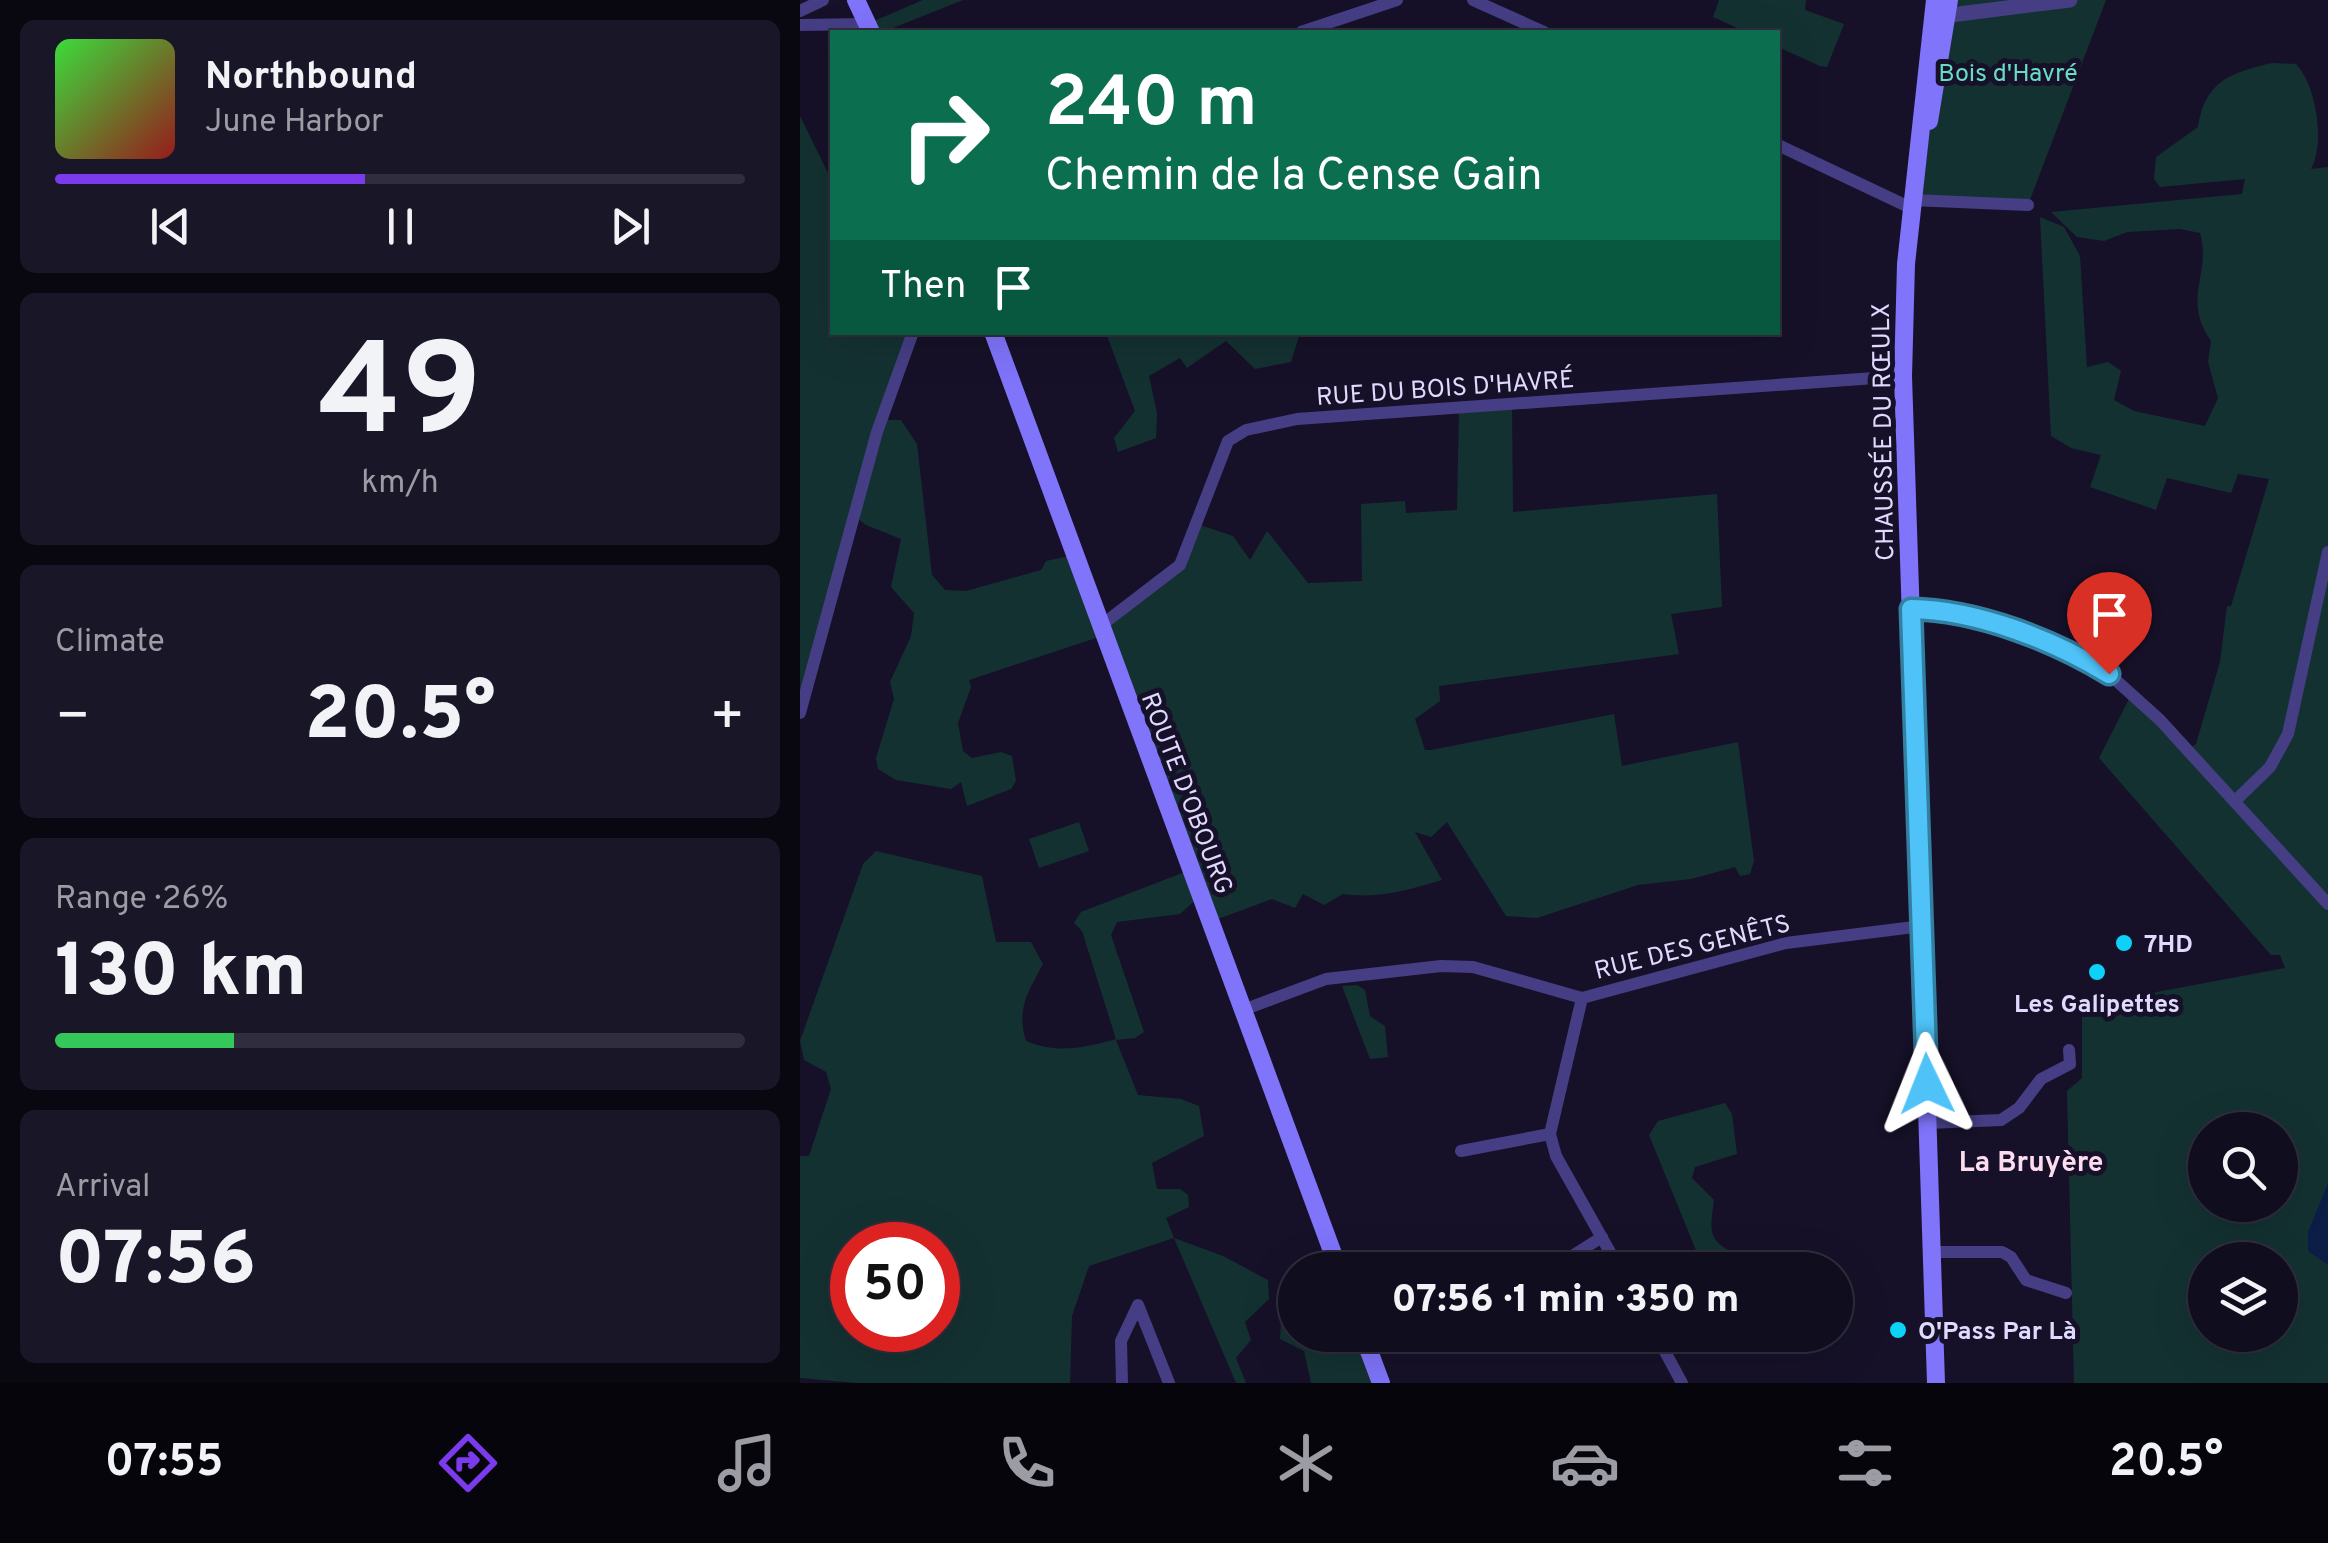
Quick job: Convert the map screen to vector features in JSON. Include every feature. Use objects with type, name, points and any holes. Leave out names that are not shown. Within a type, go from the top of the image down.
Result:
[{"type":"main road","points":[[856,0],[869,28]]},
{"type":"main road","name":"CHAUSSÉE DU RŒULX","points":[[1936,1383],[1904,376],[1912,204],[1941,9]]},
{"type":"main road","name":"ROUTE D'OBOURG","points":[[993,335],[1333,1252]]},
{"type":"main road","points":[[1370,1352],[1381,1383]]},
{"type":"street","points":[[800,12],[822,0]]},
{"type":"street","points":[[1306,30],[1397,0]]},
{"type":"street","points":[[1473,0],[1540,30]]},
{"type":"street","points":[[1941,9],[2070,0]]},
{"type":"street","points":[[800,26],[869,28]]},
{"type":"street","points":[[1780,146],[1912,204],[2028,205]]},
{"type":"street","points":[[800,712],[877,432],[912,335]]},
{"type":"street","name":"RUE DU BOIS D'HAVRÉ","points":[[1099,628],[1180,565],[1222,450],[1246,430],[1297,419],[1904,376]]},
{"type":"street","points":[[2235,801],[2270,767],[2288,734],[2328,552]]},
{"type":"street","points":[[1911,609],[1991,623],[2086,660],[2132,693],[2328,904]]},
{"type":"street","name":"RUE DES GENÊTS","points":[[1244,1010],[1326,980],[1441,966],[1474,967],[1582,998],[1786,943],[1922,926]]},
{"type":"street","points":[[1582,998],[1550,1134],[1556,1156],[1610,1252]]},
{"type":"street","points":[[1928,1124],[2006,1118],[2042,1079],[2070,1064],[2069,1050]]},
{"type":"street","points":[[1461,1151],[1550,1134]]},
{"type":"street","points":[[1578,1252],[1602,1237]]},
{"type":"street","points":[[1932,1252],[2002,1252],[2011,1257],[2026,1280],[2066,1293]]},
{"type":"street","points":[[1122,1383],[1121,1341],[1138,1305],[1169,1383]]},
{"type":"street","points":[[1665,1352],[1682,1383]]},
{"type":"green space","points":[[923,0],[963,0],[888,30],[870,30],[867,24]]},
{"type":"green space","points":[[1719,0],[1806,0],[1805,10],[1844,24],[1827,67],[1780,48],[1780,30],[1742,30],[1713,17]]},
{"type":"green space","name":"Bois d'Havré","points":[[1949,0],[2106,0],[2028,205],[1912,200]]},
{"type":"green space","points":[[2272,63],[2296,64],[2309,86],[2317,115],[2318,145],[2311,169],[2328,167],[2328,1383],[2074,1383],[2067,1091],[2082,1078],[2082,1006],[2285,968],[2280,955],[2271,955],[2099,758],[2132,693],[2188,750],[2196,744],[2220,662],[2227,606],[2231,606],[2269,479],[2238,474],[2231,493],[2167,478],[2156,510],[2090,487],[2101,455],[2071,448],[2051,436],[2040,217],[2064,227],[2080,256],[2087,367],[2108,362],[2121,371],[2114,400],[2134,411],[2205,426],[2218,398],[2208,362],[2211,341],[2198,312],[2203,261],[2200,233],[2180,229],[2127,232],[2104,241],[2077,237],[2051,212],[2242,194],[2245,179],[2160,187],[2154,179],[2156,157],[2198,127],[2201,111],[2213,89],[2232,76]]},
{"type":"green space","points":[[800,116],[830,177],[830,335],[912,335],[886,420],[901,420],[917,444],[932,575],[945,590],[966,591],[1041,570],[1046,561],[1069,556],[1099,627],[1179,565],[1194,523],[1233,536],[1250,560],[1267,531],[1308,583],[1362,581],[1361,504],[1405,501],[1406,513],[1457,510],[1459,409],[1512,406],[1513,512],[1717,494],[1722,607],[1671,614],[1679,654],[1439,686],[1440,701],[1415,719],[1425,750],[1614,714],[1622,766],[1738,742],[1754,861],[1750,874],[1740,876],[1735,867],[1691,879],[1638,885],[1537,918],[1506,916],[1447,822],[1431,837],[1415,832],[1442,880],[1381,894],[1343,894],[1324,905],[1303,894],[1295,908],[1272,899],[1210,922],[1200,896],[1180,914],[1117,922],[1111,935],[1144,1032],[1135,1038],[1116,1040],[1138,1095],[1181,1099],[1199,1106],[1204,1136],[1152,1163],[1157,1189],[1180,1189],[1188,1195],[1189,1207],[1166,1218],[1174,1238],[1089,1266],[1072,1316],[1070,1383],[857,1383],[800,1378],[800,1156],[809,1156],[831,1089],[826,1072],[804,1060],[800,1041],[863,864],[876,851],[982,876],[996,942],[1031,942],[1043,964],[1023,1010],[1026,1041],[1060,1048],[1116,1039],[1082,931],[1074,923],[1081,912],[1190,870],[1102,636],[969,680],[971,687],[958,723],[963,751],[972,758],[1001,752],[1012,756],[1016,781],[1011,789],[967,806],[961,782],[951,789],[896,780],[878,769],[876,758],[894,699],[890,682],[911,636],[914,613],[891,587],[901,539],[866,525],[855,516],[800,713]]},
{"type":"green space","points":[[1107,335],[1299,335],[1291,362],[1255,369],[1226,341],[1187,368],[1180,358],[1149,376],[1157,413],[1156,438],[1118,452],[1114,438],[1135,411]]},
{"type":"green space","points":[[1079,822],[1089,851],[1039,868],[1029,839]]},
{"type":"green space","points":[[1357,985],[1365,990],[1370,1016],[1385,1026],[1388,1057],[1370,1059],[1342,986]]},
{"type":"green space","points":[[1725,1103],[1732,1114],[1737,1154],[1695,1167],[1692,1178],[1714,1200],[1714,1237],[1732,1252],[1697,1252],[1649,1135],[1658,1121]]},
{"type":"green space","points":[[1174,1238],[1223,1256],[1268,1280],[1269,1299],[1245,1322],[1251,1340],[1236,1358],[1246,1383],[1236,1383]]},
{"type":"green space","points":[[1304,1352],[1361,1352],[1373,1383],[1311,1383]]},
{"type":"water","points":[[2328,1183],[2328,1265],[2308,1251],[2308,1232]]},
{"type":"place","name":"7HD","points":[[2124,943]]},
{"type":"place","name":"Les Galipettes","points":[[2097,972]]},
{"type":"place","name":"O'Pass Par Là","points":[[1898,1330]]},
{"type":"district","name":"La Bruyère","points":[[2031,1161]]},
{"type":"route","points":[[1927,1084],[1911,609],[1991,623],[2086,660],[2109,674]]}]
